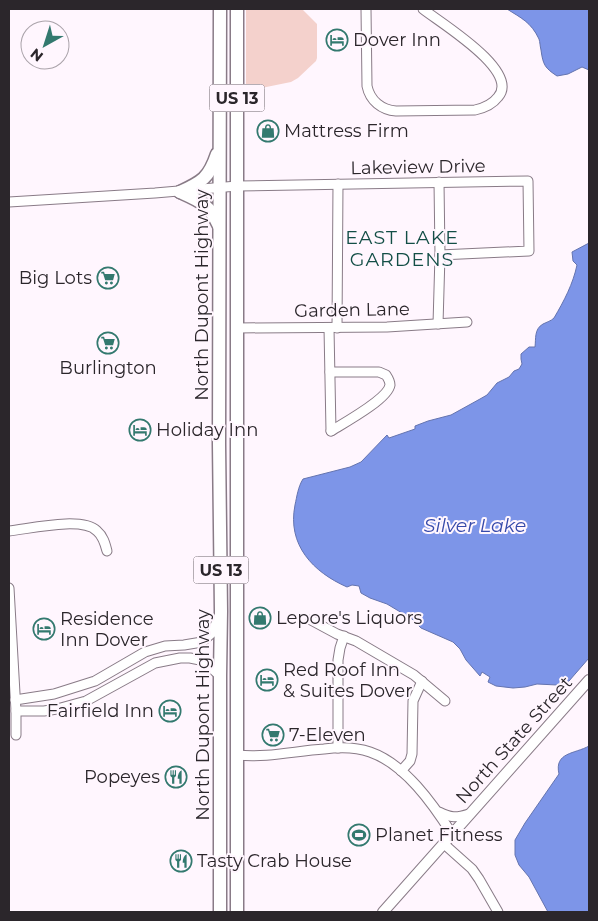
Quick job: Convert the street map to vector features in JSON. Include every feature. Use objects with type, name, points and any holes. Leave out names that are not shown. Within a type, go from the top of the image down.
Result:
[{"type":"highway","name":"North Dupont Highway","points":[[220,9],[220,912]]},
{"type":"highway","name":"North Dupont Highway","points":[[237,9],[237,912]]},
{"type":"highway","points":[[180,192],[198,184],[204,178],[212,168],[220,147]]},
{"type":"highway","points":[[180,192],[204,204],[210,210],[220,228]]},
{"type":"highway","points":[[220,569],[226,570],[231,577],[231,603],[236,614]]},
{"type":"highway","points":[[221,722],[229,748],[232,753],[237,755]]},
{"type":"main road","name":"North State Street","points":[[383,912],[589,680]]},
{"type":"street","points":[[366,9],[367,86],[372,98],[383,108],[396,112],[475,110],[492,104],[503,89],[498,73],[488,60],[470,44],[423,9]]},
{"type":"street","name":"Lakeview Drive","points":[[9,202],[180,192],[237,186],[528,181],[529,252],[440,254]]},
{"type":"street","points":[[438,324],[440,254],[439,182]]},
{"type":"street","points":[[330,372],[380,372],[386,374],[390,383],[389,388],[377,402],[332,431],[330,372],[338,184]]},
{"type":"street","name":"Garden Lane","points":[[237,328],[387,327],[467,322]]},
{"type":"street","points":[[9,531],[65,524],[81,524],[97,531],[104,540],[107,551]]},
{"type":"street","points":[[9,588],[16,735]]},
{"type":"street","points":[[15,700],[54,694],[95,681],[145,652],[165,646],[202,642],[212,633],[221,611]]},
{"type":"street","points":[[311,620],[356,641],[414,675],[446,701]]},
{"type":"street","points":[[338,748],[338,660],[344,636]]},
{"type":"street","points":[[16,711],[44,711],[86,701],[155,663],[180,658],[200,660],[220,676]]},
{"type":"street","points":[[101,677],[108,689]]},
{"type":"street","points":[[401,771],[410,761],[412,754],[413,701],[422,681]]},
{"type":"street","points":[[237,755],[268,756],[338,748],[370,752],[385,759],[401,771],[422,792],[452,834]]},
{"type":"street","points":[[437,811],[457,818],[470,814]]},
{"type":"street","points":[[444,844],[472,869],[496,911]]},
{"type":"shaded area","points":[[246,9],[302,9],[317,24],[316,61],[291,82],[246,91]]},
{"type":"water","points":[[507,9],[589,9],[589,70],[582,67],[568,74],[557,76],[544,63],[539,39],[533,28]]},
{"type":"water","name":"Silver Lake","points":[[589,243],[589,658],[569,681],[557,685],[537,684],[513,688],[496,686],[488,682],[490,677],[482,672],[480,676],[453,642],[421,628],[412,619],[387,604],[361,593],[359,586],[352,585],[347,587],[313,565],[299,545],[295,533],[296,498],[303,479],[350,467],[361,462],[387,435],[389,438],[415,429],[415,426],[428,421],[451,415],[487,395],[497,383],[519,369],[522,364],[521,354],[529,347],[535,347],[538,329],[554,318],[568,292],[577,265],[573,261],[572,252]]},
{"type":"water","points":[[589,746],[589,912],[548,912],[529,877],[519,865],[515,855],[515,840],[559,774],[558,767],[560,761],[567,755]]},
{"type":"place","name":"Dover Inn","points":[[337,40]]},
{"type":"place","name":"Mattress Firm","points":[[268,131]]},
{"type":"place","name":"Big Lots","points":[[108,278]]},
{"type":"place","name":"Burlington","points":[[108,343]]},
{"type":"place","name":"Holiday Inn","points":[[140,430]]},
{"type":"place","name":"Lepore's Liquors","points":[[260,618]]},
{"type":"place","name":"Residence Inn Dover","points":[[44,629]]},
{"type":"place","name":"Red Roof Inn & Suites Dover","points":[[267,680]]},
{"type":"place","name":"Fairfield Inn","points":[[170,711]]},
{"type":"place","name":"7-Eleven","points":[[273,735]]},
{"type":"place","name":"Popeyes","points":[[176,777]]},
{"type":"place","name":"Planet Fitness","points":[[359,835]]},
{"type":"place","name":"Tasty Crab House","points":[[181,861]]},
{"type":"district","name":"EAST LAKE GARDENS","points":[[402,248]]}]
